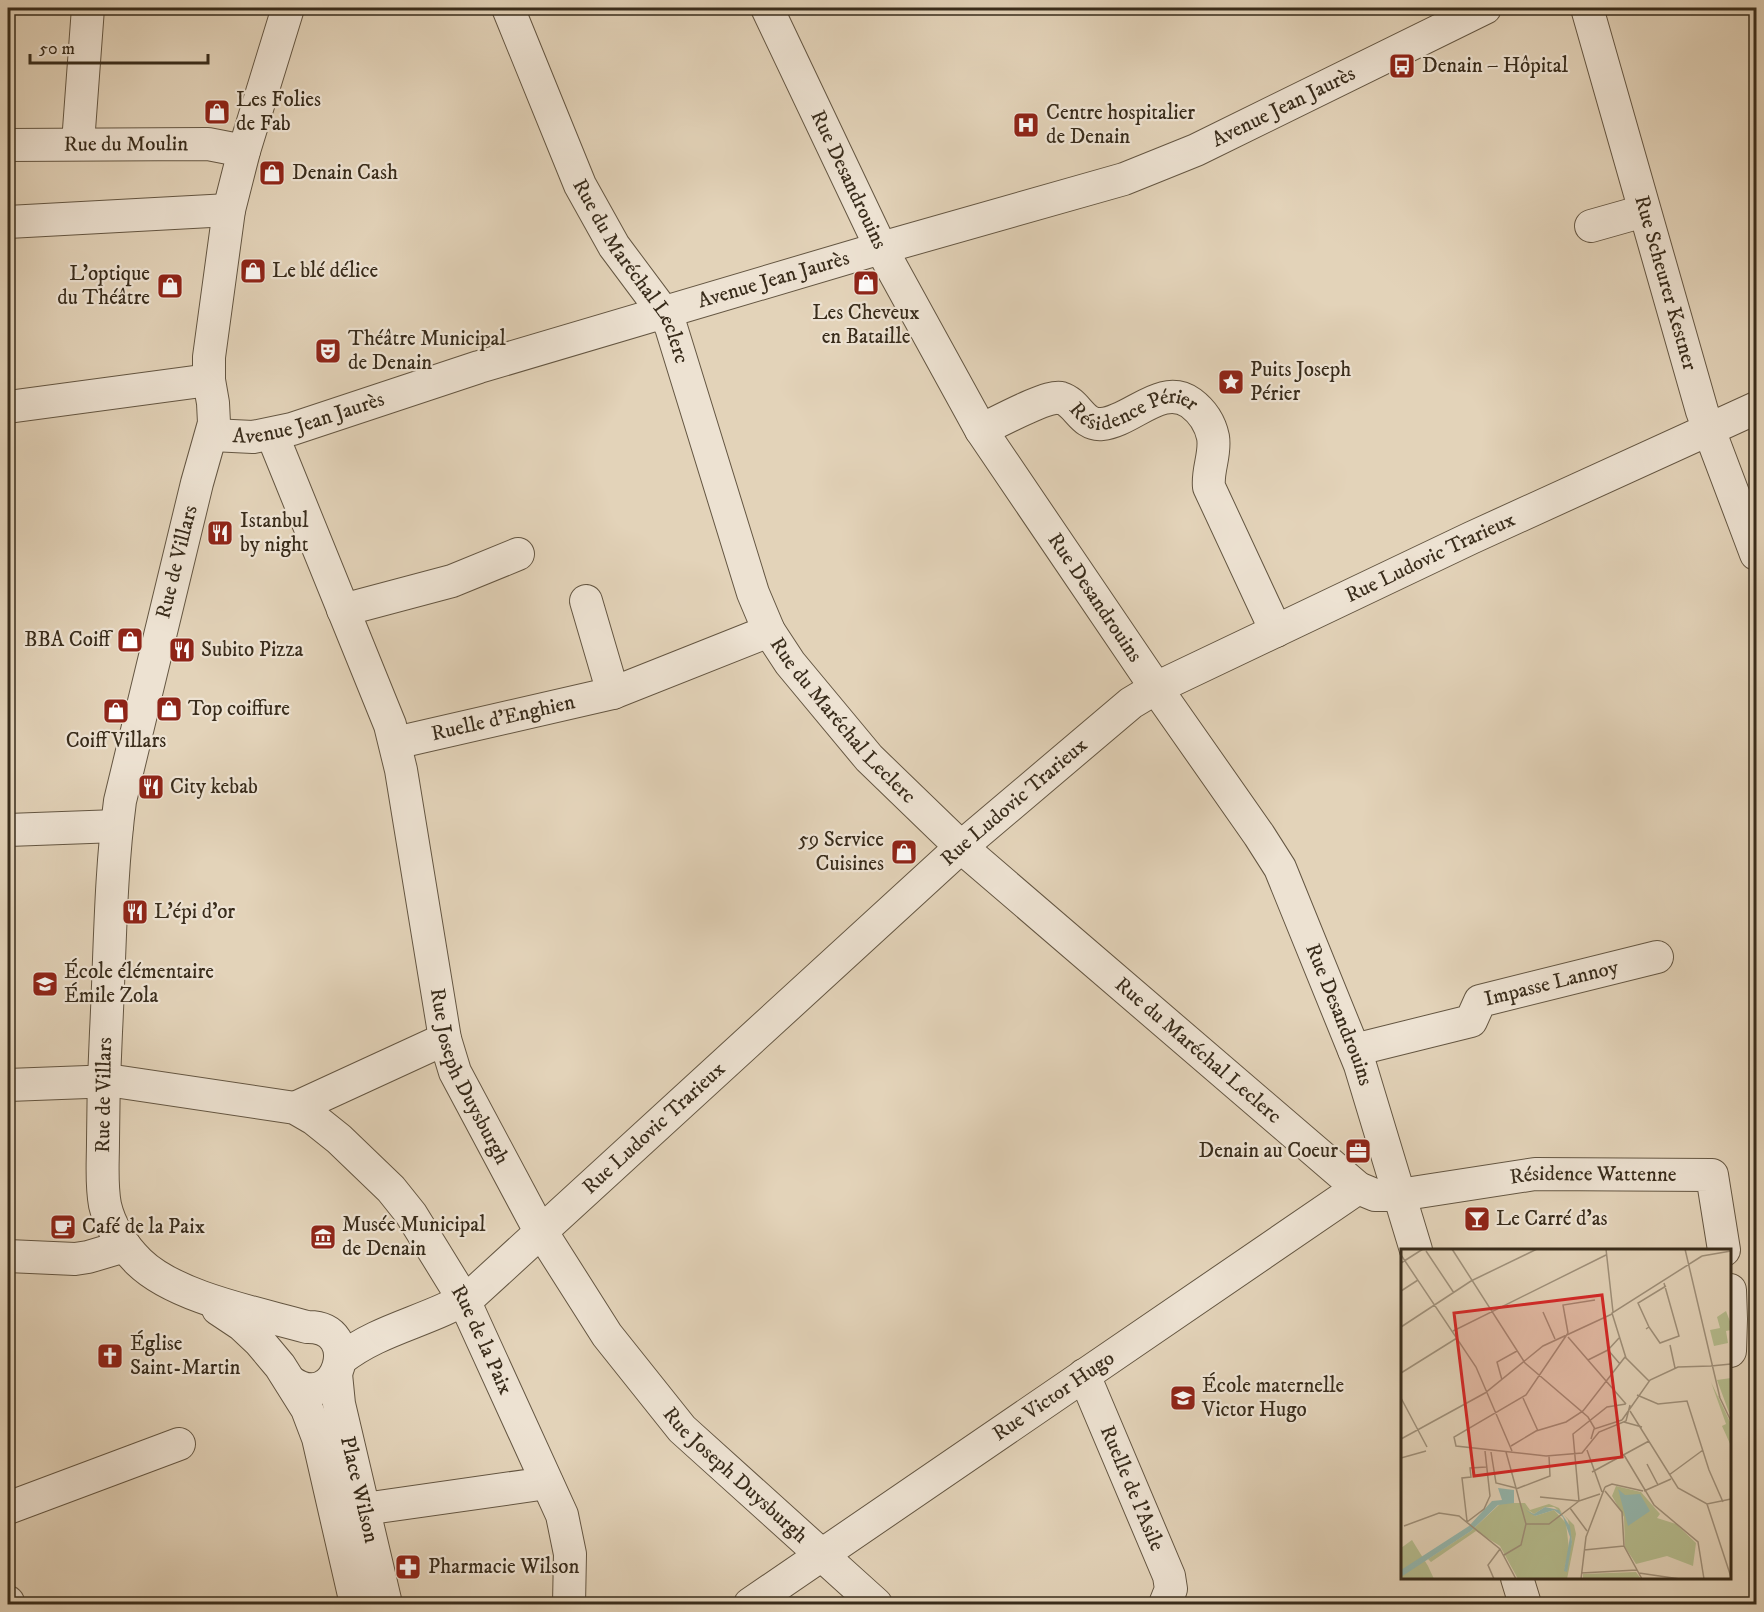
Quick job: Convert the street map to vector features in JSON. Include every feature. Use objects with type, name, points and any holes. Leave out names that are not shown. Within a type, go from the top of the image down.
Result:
[{"type":"street","points":[[78,143],[88,8]]},
{"type":"street","name":"Rue de Villars","points":[[198,1296],[159,1278],[138,1261],[125,1246],[109,1219],[103,1189],[103,1080],[117,826],[120,801],[195,490],[212,435],[214,413],[208,380],[208,357],[230,210],[244,151],[288,8]]},
{"type":"street","name":"Rue du Maréchal Leclerc","points":[[507,8],[569,161],[588,200],[614,246],[664,313],[676,340],[748,576],[770,631],[790,663],[856,744],[961,847],[1358,1188],[1375,1195],[1399,1195]]},
{"type":"street","name":"Rue Desandrouins","points":[[767,8],[881,248],[981,430],[1280,868],[1354,1050],[1399,1195]]},
{"type":"street","name":"Avenue Jean Jaurès","points":[[212,435],[240,437],[272,434],[479,367],[881,248],[1049,202],[1145,172],[1196,150],[1485,8]]},
{"type":"street","name":"Rue Scheurer Kestner","points":[[1587,8],[1709,430],[1756,554]]},
{"type":"street","name":"Rue du Moulin","points":[[8,144],[208,144],[244,151]]},
{"type":"street","points":[[8,222],[230,210]]},
{"type":"street","points":[[1591,226],[1644,211]]},
{"type":"street","points":[[8,407],[208,380]]},
{"type":"street","name":"Résidence Périer","points":[[981,430],[1050,398],[1065,400],[1084,419],[1098,424],[1110,422],[1167,397],[1180,397],[1187,400],[1202,412],[1210,428],[1214,450],[1209,470],[1209,487],[1276,631]]},
{"type":"street","name":"Rue Ludovic Trarieux","points":[[329,1349],[370,1339],[464,1300],[482,1287],[540,1231],[961,847],[1120,711],[1156,688],[1471,538],[1756,408]]},
{"type":"street","name":"Rue Joseph Duysburgh","points":[[272,434],[385,711],[395,743],[445,1039],[455,1072],[540,1231],[607,1335],[682,1429],[876,1605]]},
{"type":"street","points":[[343,610],[452,581],[518,554]]},
{"type":"street","points":[[586,601],[613,693]]},
{"type":"street","name":"Ruelle d'Enghien","points":[[395,743],[613,693],[770,631]]},
{"type":"street","points":[[8,830],[117,826]]},
{"type":"street","name":"Impasse Lannoy","points":[[1354,1050],[1471,1021],[1480,1000],[1657,957]]},
{"type":"street","points":[[296,1108],[445,1039]]},
{"type":"street","name":"Rue de la Paix","points":[[8,1085],[103,1080],[296,1108],[339,1139],[391,1189],[411,1214],[464,1300],[562,1515],[568,1541],[569,1605]]},
{"type":"street","name":"Résidence Wattenne","points":[[1399,1195],[1535,1174],[1712,1175],[1724,1249]]},
{"type":"street","name":"Rue Victor Hugo","points":[[750,1605],[1358,1188]]},
{"type":"street","points":[[1399,1195],[1415,1249]]},
{"type":"street","points":[[8,1256],[75,1259],[125,1246]]},
{"type":"street","points":[[198,1296],[329,1349]]},
{"type":"street","name":"Place Wilson","points":[[198,1296],[251,1333],[285,1374],[307,1409],[318,1438],[356,1605]]},
{"type":"street","points":[[293,1332],[329,1349],[329,1382],[315,1389],[300,1387],[285,1374],[280,1352],[286,1338],[293,1332]]},
{"type":"street","name":"Place Wilson","points":[[329,1349],[339,1404],[386,1605]]},
{"type":"street","name":"Ruelle de l'Asile","points":[[1084,1375],[1169,1576],[1171,1589],[1165,1604]]},
{"type":"street","points":[[8,1508],[179,1444]]},
{"type":"street","points":[[364,1509],[547,1483]]},
{"type":"street","points":[[1517,1579],[1525,1605]]},
{"type":"place","name":"Denain – Hôpital","points":[[1402,66]]},
{"type":"place","name":"Les Folies de Fab","points":[[217,112]]},
{"type":"place","name":"Centre hospitalier de Denain","points":[[1026,125]]},
{"type":"place","name":"Denain Cash","points":[[272,173]]},
{"type":"place","name":"Le blé délice","points":[[253,271]]},
{"type":"place","name":"Les Cheveux en Bataille","points":[[866,283]]},
{"type":"place","name":"L'optique du Théâtre","points":[[170,286]]},
{"type":"place","name":"Théâtre Municipal de Denain","points":[[328,351]]},
{"type":"place","name":"Puits Joseph Périer","points":[[1231,382]]},
{"type":"place","name":"Istanbul by night","points":[[220,533]]},
{"type":"place","name":"BBA Coiff","points":[[130,640]]},
{"type":"place","name":"Subito Pizza","points":[[182,650]]},
{"type":"place","name":"Top coiffure","points":[[169,709]]},
{"type":"place","name":"Coiff Villars","points":[[116,711]]},
{"type":"place","name":"City kebab","points":[[151,787]]},
{"type":"place","name":"59 Service Cuisines","points":[[904,852]]},
{"type":"place","name":"L'épi d'or","points":[[135,912]]},
{"type":"place","name":"École élémentaire Émile Zola","points":[[45,984]]},
{"type":"place","name":"Denain au Coeur","points":[[1358,1151]]},
{"type":"place","name":"Le Carré d'as","points":[[1477,1219]]},
{"type":"place","name":"Café de la Paix","points":[[63,1227]]},
{"type":"place","name":"Musée Municipal de Denain","points":[[323,1237]]},
{"type":"place","name":"Église Saint-Martin","points":[[110,1356]]},
{"type":"place","name":"École maternelle Victor Hugo","points":[[1183,1398]]},
{"type":"place","name":"Pharmacie Wilson","points":[[408,1567]]}]
